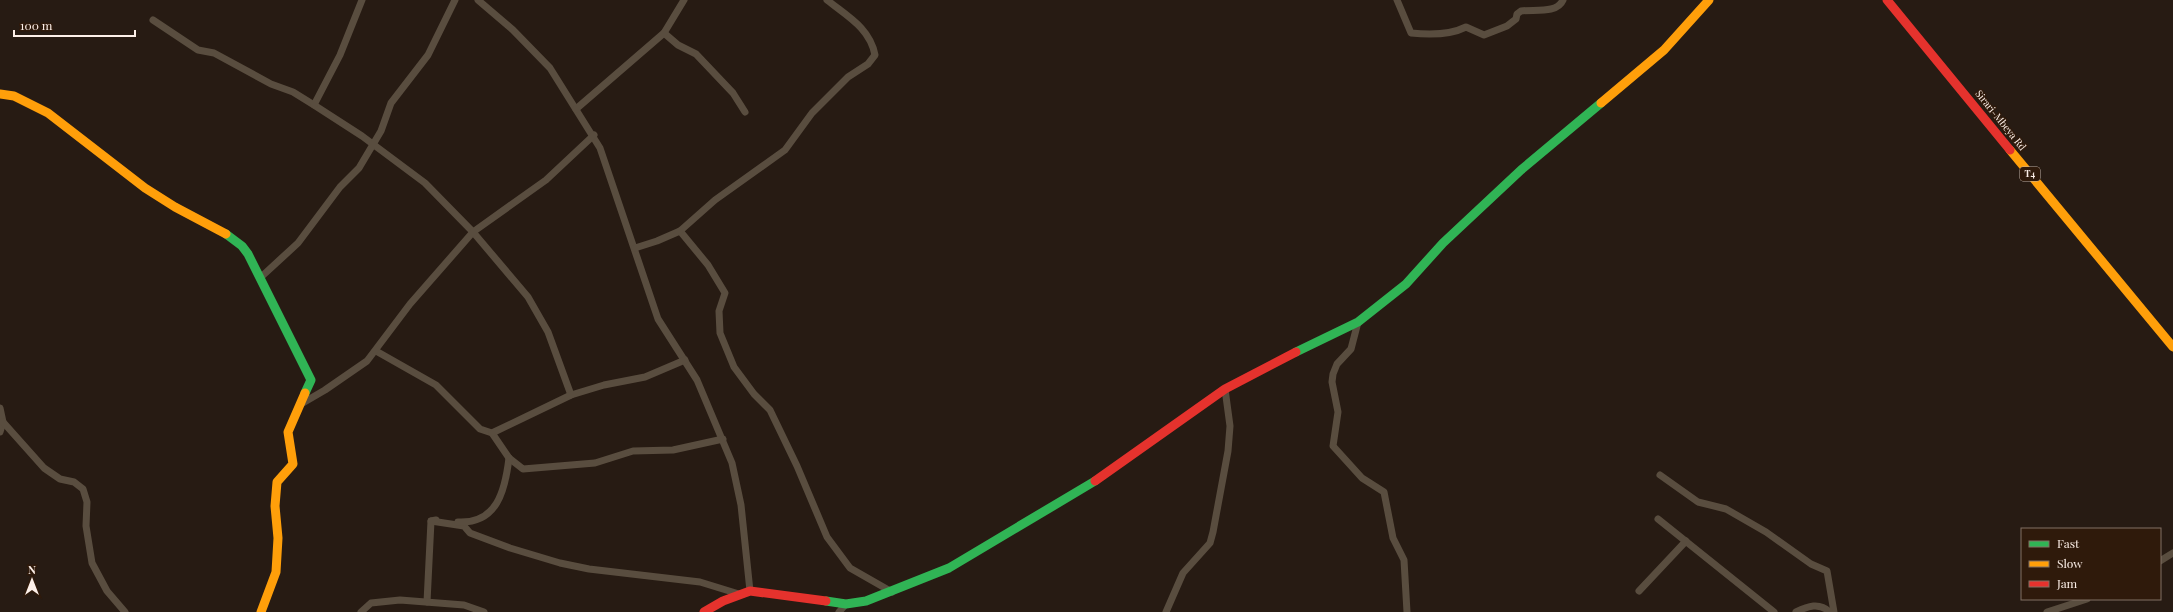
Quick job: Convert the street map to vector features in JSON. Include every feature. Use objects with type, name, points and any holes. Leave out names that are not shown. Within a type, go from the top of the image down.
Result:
[{"type":"main road","points":[[704,612],[739,594],[750,591],[846,604],[866,601],[892,592],[949,568],[1087,486],[1225,389],[1258,370],[1358,322],[1406,284],[1442,243],[1521,170],[1664,50],[1709,0]]},
{"type":"main road","name":"Sirari-Mbeya Rd","points":[[1887,0],[2173,347]]},
{"type":"main road","points":[[0,94],[19,96],[61,122],[130,177],[160,198],[238,240],[248,254],[309,375],[310,386],[288,432],[293,464],[277,482],[275,506],[278,538],[276,572],[261,612]]},
{"type":"street","points":[[314,105],[340,55],[362,0]]},
{"type":"street","points":[[260,278],[298,243],[340,186],[359,168],[381,131],[391,103],[428,55],[455,0]]},
{"type":"street","points":[[478,0],[513,30],[550,68],[594,136],[612,178],[658,319],[685,360],[696,380],[732,463],[741,505],[750,591]]},
{"type":"street","points":[[576,109],[664,33],[684,0]]},
{"type":"street","points":[[635,248],[657,241],[680,230],[715,200],[752,172],[785,150],[812,113],[848,77],[868,64],[874,55],[872,42],[860,26],[827,0]]},
{"type":"street","points":[[1397,0],[1411,33],[1436,34],[1458,31],[1466,27],[1484,36],[1507,26],[1516,19],[1517,14],[1521,11],[1552,8],[1560,5],[1563,0]]},
{"type":"street","points":[[153,20],[198,50],[214,53],[271,84],[292,92],[314,105],[425,183],[474,232],[528,297],[548,332],[571,395]]},
{"type":"street","points":[[664,33],[682,48],[696,54],[733,93],[745,112]]},
{"type":"street","points":[[301,404],[325,390],[367,361],[410,304],[474,232],[546,180],[594,136]]},
{"type":"street","points":[[680,230],[708,265],[725,294],[719,311],[720,333],[734,367],[754,394],[770,410],[798,466],[827,537],[850,568],[892,592]]},
{"type":"street","points":[[1358,322],[1351,349],[1337,364],[1333,374],[1332,382],[1338,412],[1333,446],[1362,478],[1384,492],[1392,538],[1404,560],[1406,612]]},
{"type":"street","points":[[376,351],[436,385],[480,429],[492,433],[509,458],[523,469],[527,470],[603,462],[634,451],[673,450],[723,440]]},
{"type":"street","points":[[492,433],[571,395],[604,385],[645,377],[685,360]]},
{"type":"street","points":[[1166,612],[1183,573],[1210,543],[1213,532],[1228,451],[1230,426],[1225,389]]},
{"type":"street","points":[[0,408],[2,422],[0,432]]},
{"type":"street","points":[[2,422],[44,468],[60,479],[74,482],[82,489],[87,502],[86,526],[92,563],[107,591],[125,612]]},
{"type":"street","points":[[431,521],[471,523],[486,517],[501,495],[507,480],[509,458]]},
{"type":"street","points":[[1660,475],[1698,502],[1726,509],[1766,532],[1811,564],[1826,571],[1834,612]]},
{"type":"street","points":[[1658,519],[1774,612]]},
{"type":"street","points":[[431,521],[464,526],[470,533],[560,563],[589,569],[700,582],[739,594]]},
{"type":"street","points":[[427,602],[431,521]]},
{"type":"street","points":[[1640,591],[1686,541]]},
{"type":"street","points":[[2161,560],[2173,553]]},
{"type":"street","points":[[361,612],[370,603],[400,600],[464,605],[484,612]]},
{"type":"street","points":[[2047,612],[2084,600]]},
{"type":"street","points":[[838,612],[846,604]]},
{"type":"street","points":[[1796,612],[1812,605],[1818,605],[1830,612]]},
{"type":"traffic: fast","points":[[1296,352],[1358,322],[1406,284],[1443,243],[1521,170],[1601,103]]},
{"type":"traffic: fast","points":[[226,234],[242,246],[248,254],[311,380],[305,393]]},
{"type":"traffic: fast","points":[[826,601],[846,604],[866,601],[949,568],[1095,481]]},
{"type":"traffic: slow","points":[[1601,103],[1664,50],[1709,0]]},
{"type":"traffic: slow","points":[[0,94],[14,96],[48,113],[145,188],[175,207],[226,234]]},
{"type":"traffic: slow","points":[[2010,150],[2173,347]]},
{"type":"traffic: slow","points":[[261,612],[276,572],[278,538],[275,506],[277,482],[293,464],[288,432],[305,393]]},
{"type":"traffic: jam","points":[[1887,0],[2010,150]]},
{"type":"traffic: jam","points":[[1095,481],[1225,389],[1296,352]]},
{"type":"traffic: jam","points":[[704,612],[723,601],[750,591],[826,601]]}]
